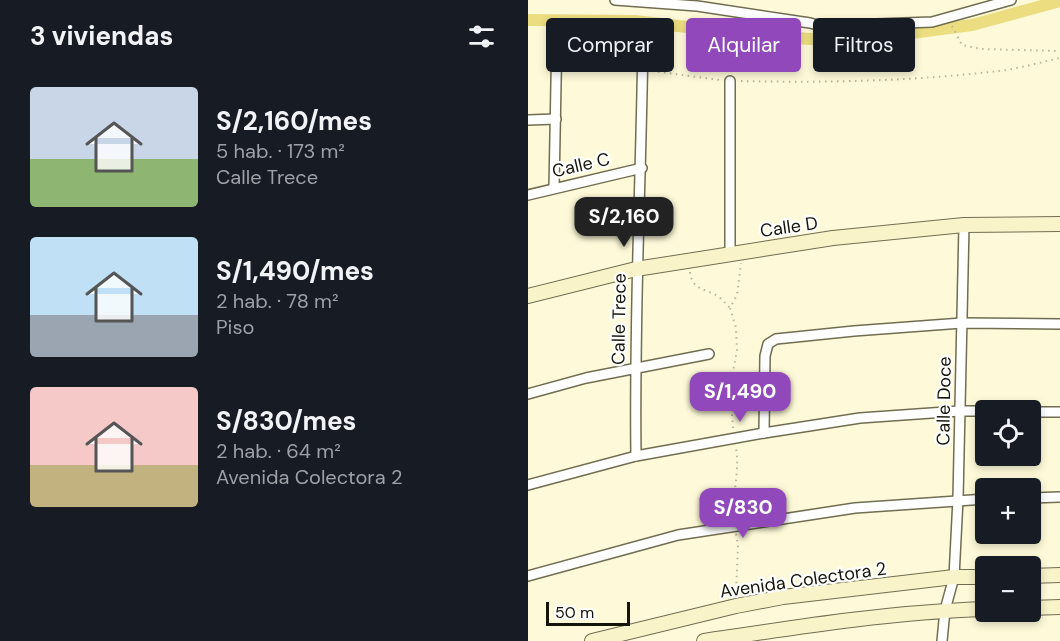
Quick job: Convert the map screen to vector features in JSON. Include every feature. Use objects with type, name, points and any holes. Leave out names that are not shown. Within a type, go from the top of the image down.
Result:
[{"type":"street","points":[[615,0],[697,6],[821,26],[932,22],[1011,0]]},
{"type":"street","points":[[554,188],[557,72]]},
{"type":"street","name":"Calle Trece","points":[[636,456],[634,368],[636,269],[642,168],[643,72]]},
{"type":"street","points":[[730,81],[730,254]]},
{"type":"street","points":[[528,120],[556,119]]},
{"type":"street","name":"Calle C","points":[[528,195],[642,168]]},
{"type":"street","name":"Calle D","points":[[528,296],[636,269],[833,238],[964,225],[1060,224]]},
{"type":"street","name":"Calle Doce","points":[[942,641],[945,610],[954,577],[964,225]]},
{"type":"street","points":[[764,433],[765,356],[768,344],[776,339],[962,323],[1060,324]]},
{"type":"street","points":[[528,394],[586,378],[709,354]]},
{"type":"street","points":[[528,485],[636,456],[764,433],[860,418],[975,411]]},
{"type":"street","points":[[1041,412],[1060,412]]},
{"type":"street","points":[[1041,498],[1060,497]]},
{"type":"street","points":[[528,576],[678,535],[855,508],[975,499]]},
{"type":"street","points":[[1041,576],[1060,575]]},
{"type":"street","name":"Avenida Colectora 2","points":[[592,641],[783,597],[975,576]]},
{"type":"street","points":[[1041,608],[1060,607]]},
{"type":"street","points":[[704,641],[844,620],[975,609]]},
{"type":"path","points":[[951,24],[962,45],[981,49],[1060,51]]},
{"type":"path","points":[[659,72],[730,81],[800,82],[921,77],[1007,69],[1060,58]]},
{"type":"path","points":[[688,260],[691,280],[698,288],[718,297],[730,308]]},
{"type":"waterway","points":[[528,20],[635,21],[774,37],[851,41],[972,25],[1060,1]]}]
